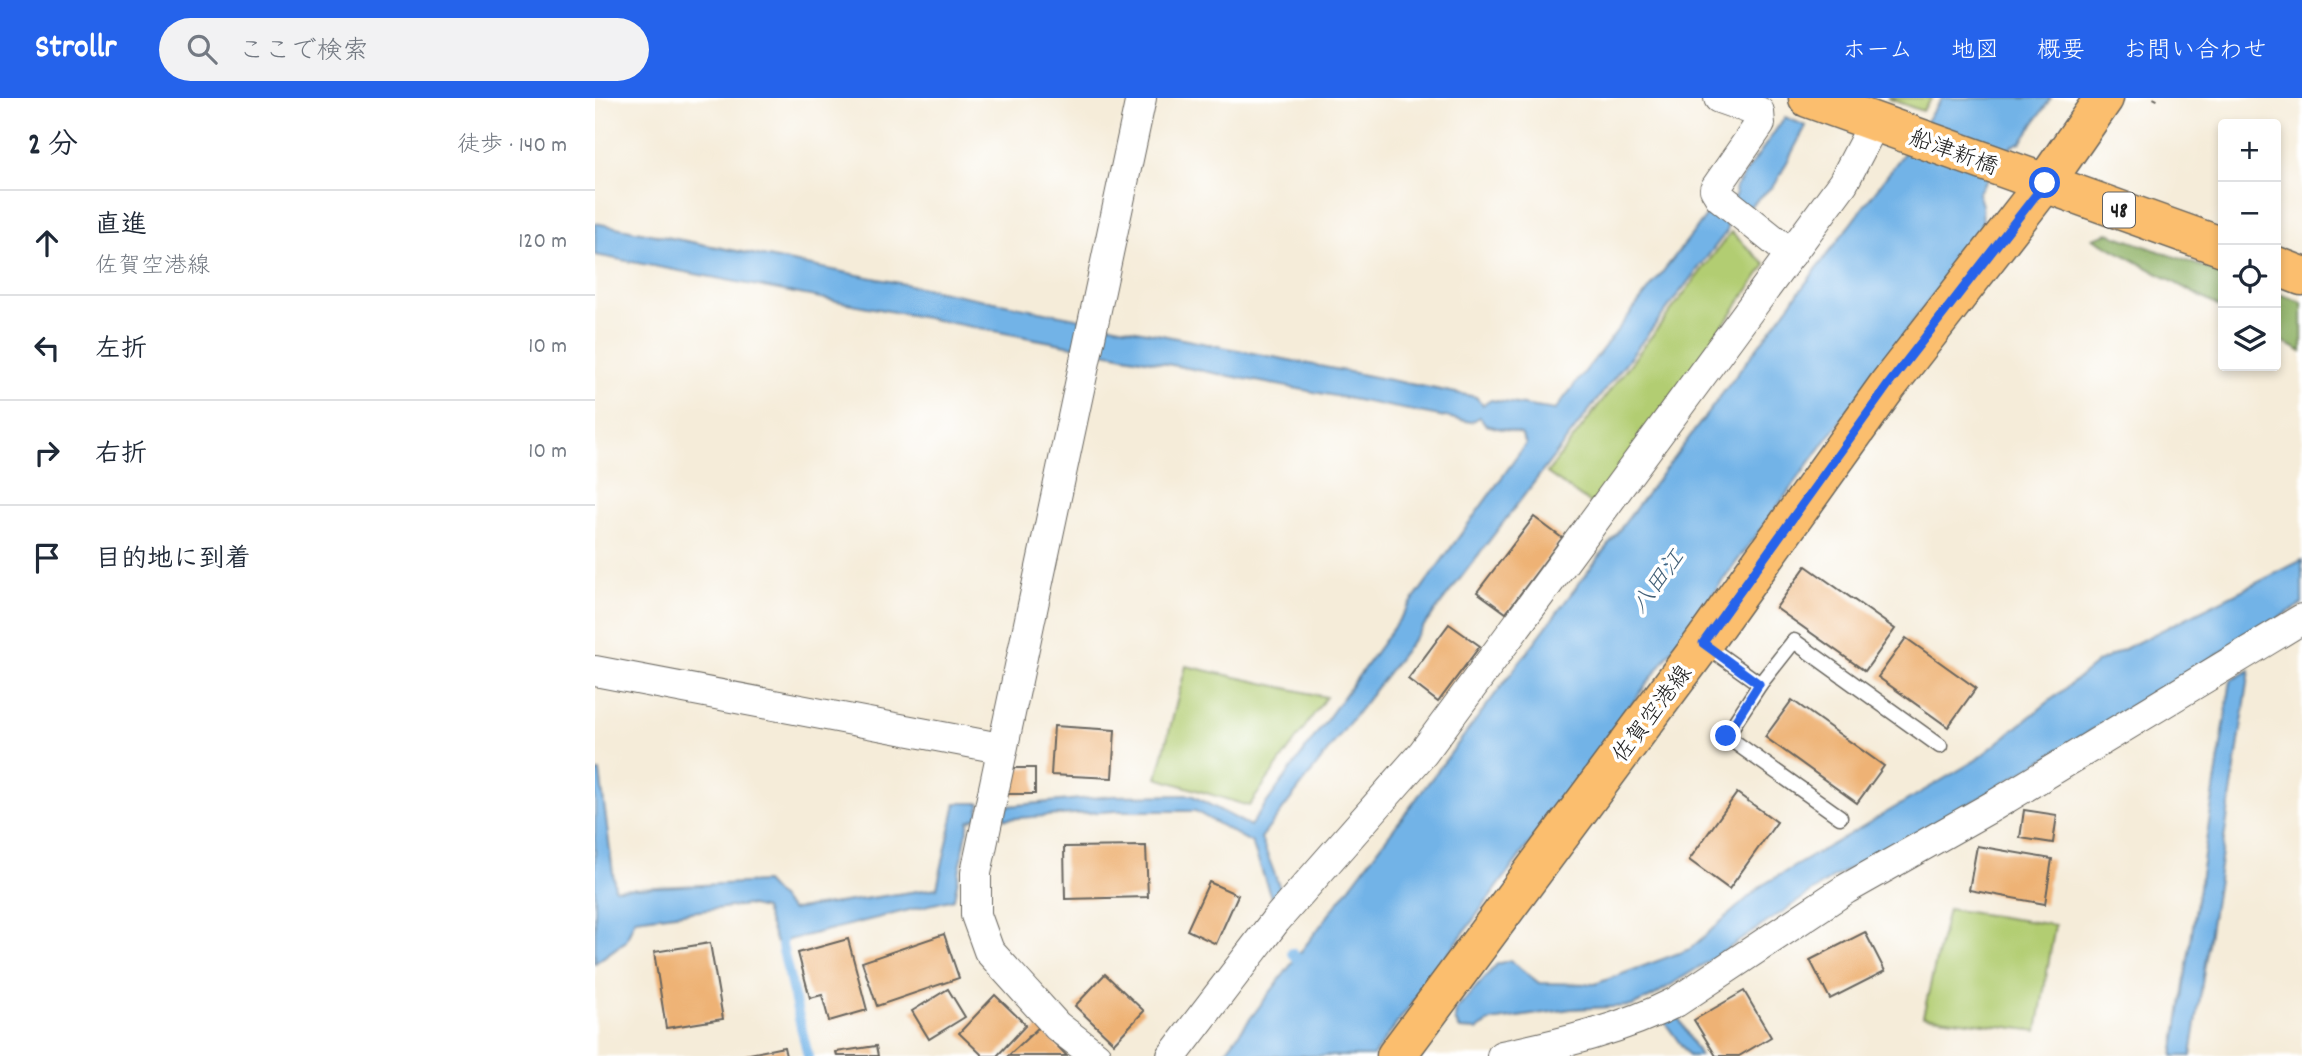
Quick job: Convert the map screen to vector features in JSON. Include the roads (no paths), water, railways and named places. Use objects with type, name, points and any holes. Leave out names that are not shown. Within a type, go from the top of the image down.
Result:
[{"type":"main road","name":"48","points":[[1808,98],[1880,133]]},
{"type":"main road","name":"佐賀空港線","points":[[1396,1056],[1703,643],[1888,385],[2029,178],[2104,98]]},
{"type":"main road","name":"船津新橋","points":[[1880,133],[2029,178]]},
{"type":"main road","name":"48","points":[[2029,178],[2218,245]]},
{"type":"main road","points":[[2281,268],[2302,276]]},
{"type":"street","points":[[1095,1056],[1057,1026],[989,951],[976,915],[975,873],[1141,98]]},
{"type":"street","points":[[1719,98],[1759,112],[1759,124],[1715,189],[1791,254]]},
{"type":"street","points":[[1177,1054],[1276,920],[1423,753],[1880,133]]},
{"type":"street","points":[[1502,1056],[1550,1046],[1665,1008],[1846,889],[1993,806],[2302,619]]},
{"type":"street","points":[[595,671],[1000,748]]},
{"type":"lane","points":[[1840,817],[1726,736],[1759,684],[1794,641],[1940,746]]},
{"type":"lane","points":[[1703,643],[1759,684]]},
{"type":"water","name":"八田江","points":[[1942,98],[2051,98],[2021,142],[2012,146],[1978,193],[1982,205],[1983,227],[1373,1056],[1222,1056],[1901,157]]},
{"type":"water","points":[[1785,117],[1806,126],[1776,183],[1752,205],[1727,221],[1727,231],[1261,838],[1281,891],[1271,897],[1252,843],[1195,811],[1115,811],[1005,819],[1004,813],[1008,806],[1112,796],[1191,795],[1250,826],[1526,444],[1521,434],[1486,425],[1480,417],[1471,422],[595,255],[595,223],[1476,397],[1483,405],[1491,400],[1555,410],[1707,215],[1719,215],[1736,195],[1735,188]]},
{"type":"water","points":[[2302,560],[2302,604],[1976,800],[1834,877],[1653,996],[1632,1006],[1571,1009],[1491,1021],[1477,1030],[1460,1029],[1455,1020],[1456,1010],[1497,964],[1510,960],[1539,983],[1595,984],[1690,949],[1761,886],[1976,760],[2098,662]]},
{"type":"water","points":[[2250,670],[2191,1056],[2173,1056],[2231,680]]},
{"type":"water","points":[[595,772],[600,772],[615,889],[765,882],[791,910],[937,888],[956,803],[980,803],[978,817],[969,821],[954,899],[776,943],[764,909],[747,905],[635,919],[626,941],[595,963]]},
{"type":"water","points":[[1677,1015],[1700,1056],[1689,1056],[1663,1020]]},
{"type":"waterway","points":[[782,931],[782,946],[808,1056]]},
{"type":"waterway","points":[[1292,953],[1304,965]]}]
